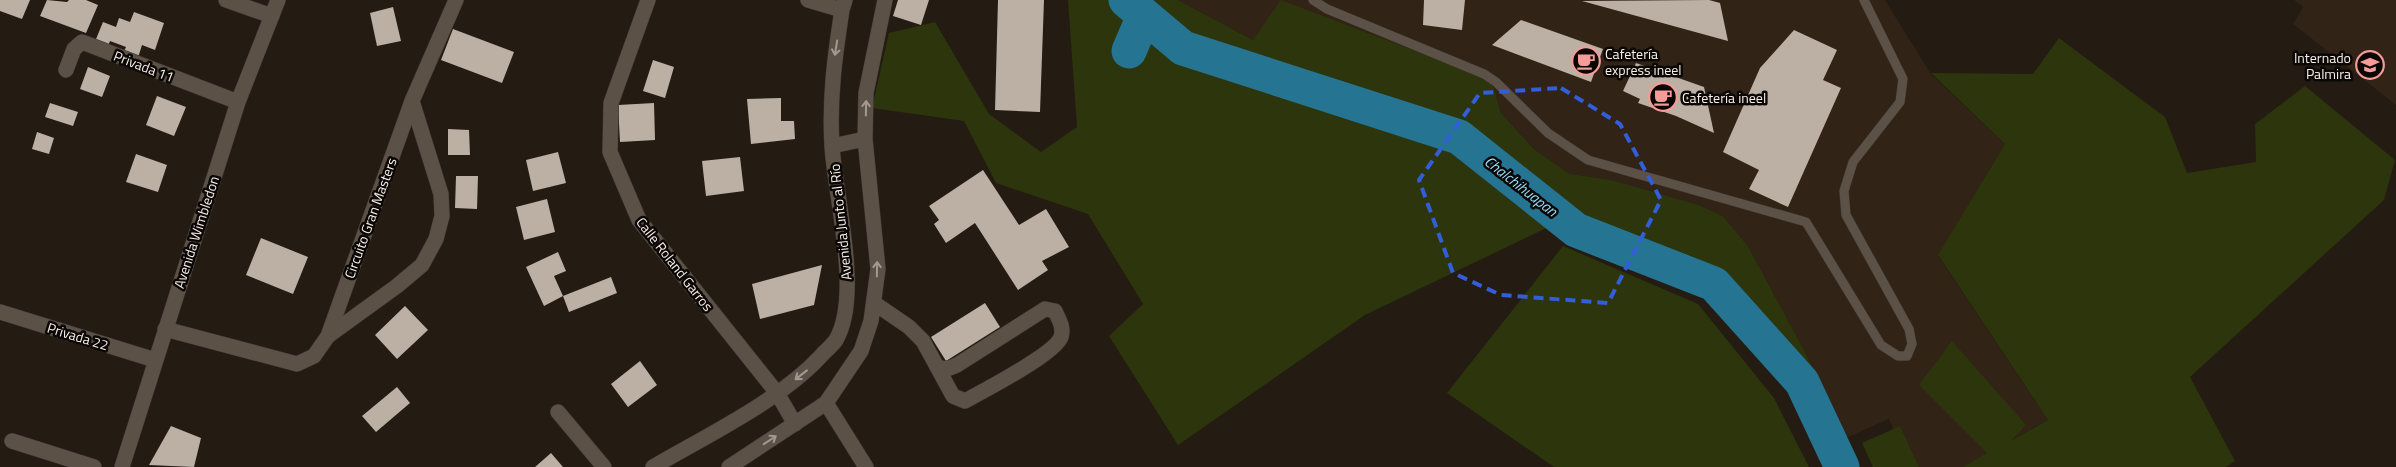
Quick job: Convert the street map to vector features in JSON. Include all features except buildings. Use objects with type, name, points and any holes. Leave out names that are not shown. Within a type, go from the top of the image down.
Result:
[{"type":"street","points":[[226,0],[272,16]]},
{"type":"street","name":"Avenida Wimbledon","points":[[122,467],[238,102],[278,0]]},
{"type":"street","name":"Circuito Gran Masters","points":[[165,329],[298,364],[314,356],[328,336],[412,101],[456,0]]},
{"type":"street","name":"Calle Roland Garros","points":[[648,0],[611,103],[610,152],[639,220],[776,394],[795,424]]},
{"type":"street","points":[[808,0],[844,5]]},
{"type":"street","points":[[729,467],[826,403],[861,351],[871,321],[878,269],[865,139],[866,93],[885,0]]},
{"type":"street","name":"Avenida Junto al Río","points":[[654,467],[776,394],[806,372],[836,340],[844,317],[848,270],[832,146],[832,77],[844,5]]},
{"type":"street","name":"Privada 11","points":[[66,70],[74,49],[82,42],[238,102]]},
{"type":"street","name":"Circuito Gran Masters","points":[[328,336],[397,286],[422,265],[436,239],[442,216],[441,194],[412,101]]},
{"type":"street","points":[[832,146],[865,139]]},
{"type":"street","points":[[874,303],[909,327],[923,341],[937,367],[953,396],[965,401],[1002,381],[1051,349],[1061,338],[1062,327],[1054,311],[1045,309],[957,365],[947,369],[937,367]]},
{"type":"street","name":"Privada 22","points":[[0,312],[155,360]]},
{"type":"street","points":[[826,403],[866,467]]},
{"type":"street","points":[[558,412],[604,467]]},
{"type":"street","points":[[12,441],[94,467]]},
{"type":"lane","points":[[1313,0],[1327,9],[1484,74],[1496,82],[1548,133],[1588,160],[1806,222],[1881,345],[1898,356],[1907,356],[1912,344],[1910,329],[1846,215],[1844,191],[1852,162],[1900,102],[1903,79],[1864,0]]},
{"type":"highlighted area","points":[[1561,88],[1620,124],[1661,200],[1608,303],[1501,295],[1453,273],[1419,180],[1480,93]]},
{"type":"shaded area","points":[[1178,0],[1885,0],[1931,74],[2005,144],[1938,256],[2048,420],[1963,467],[1909,467],[1889,419],[1846,438],[1804,350],[1748,246],[1723,216],[1699,205],[1612,180],[1570,174],[1534,149],[1501,113],[1493,85],[1253,40]]},
{"type":"shaded area","name":"Internado Palmira","points":[[2294,0],[2396,0],[2396,105],[2293,24],[2303,7]]},
{"type":"green space","points":[[1068,0],[1178,0],[1253,40],[1281,0],[1468,71],[1493,85],[1501,113],[1534,149],[1570,174],[1612,180],[1699,205],[1723,216],[1748,246],[1804,350],[1860,467],[1837,467],[1830,453],[1731,307],[1693,269],[1667,252],[1605,227],[1580,212],[1365,315],[1178,445],[1109,336],[1143,304],[1088,214],[996,183],[964,121],[872,108],[889,33],[935,22],[989,114],[1041,152],[1077,127]]},
{"type":"green space","points":[[2059,38],[2165,117],[2187,173],[2256,162],[2255,124],[2305,86],[2395,160],[2384,200],[2190,377],[2235,461],[2226,467],[1963,467],[1987,453],[1919,385],[1952,341],[2026,425],[2012,440],[2048,420],[1938,255],[2005,144],[1931,73],[2033,74]]},
{"type":"green space","points":[[1563,246],[1698,304],[1774,398],[1809,467],[1554,467],[1447,393]]},
{"type":"green space","points":[[1900,426],[1919,467],[1873,467],[1862,443]]},
{"type":"waterway","name":"Chalchihuapan","points":[[1126,0],[1183,48],[1459,137],[1576,230],[1714,284],[1802,382],[1842,467]]},
{"type":"waterway","points":[[1129,51],[1144,16]]},
{"type":"place","name":"Cafetería express ineel","points":[[1586,61]]},
{"type":"place","name":"Internado Palmira","points":[[2370,65]]},
{"type":"place","name":"Cafetería ineel","points":[[1663,97]]}]
